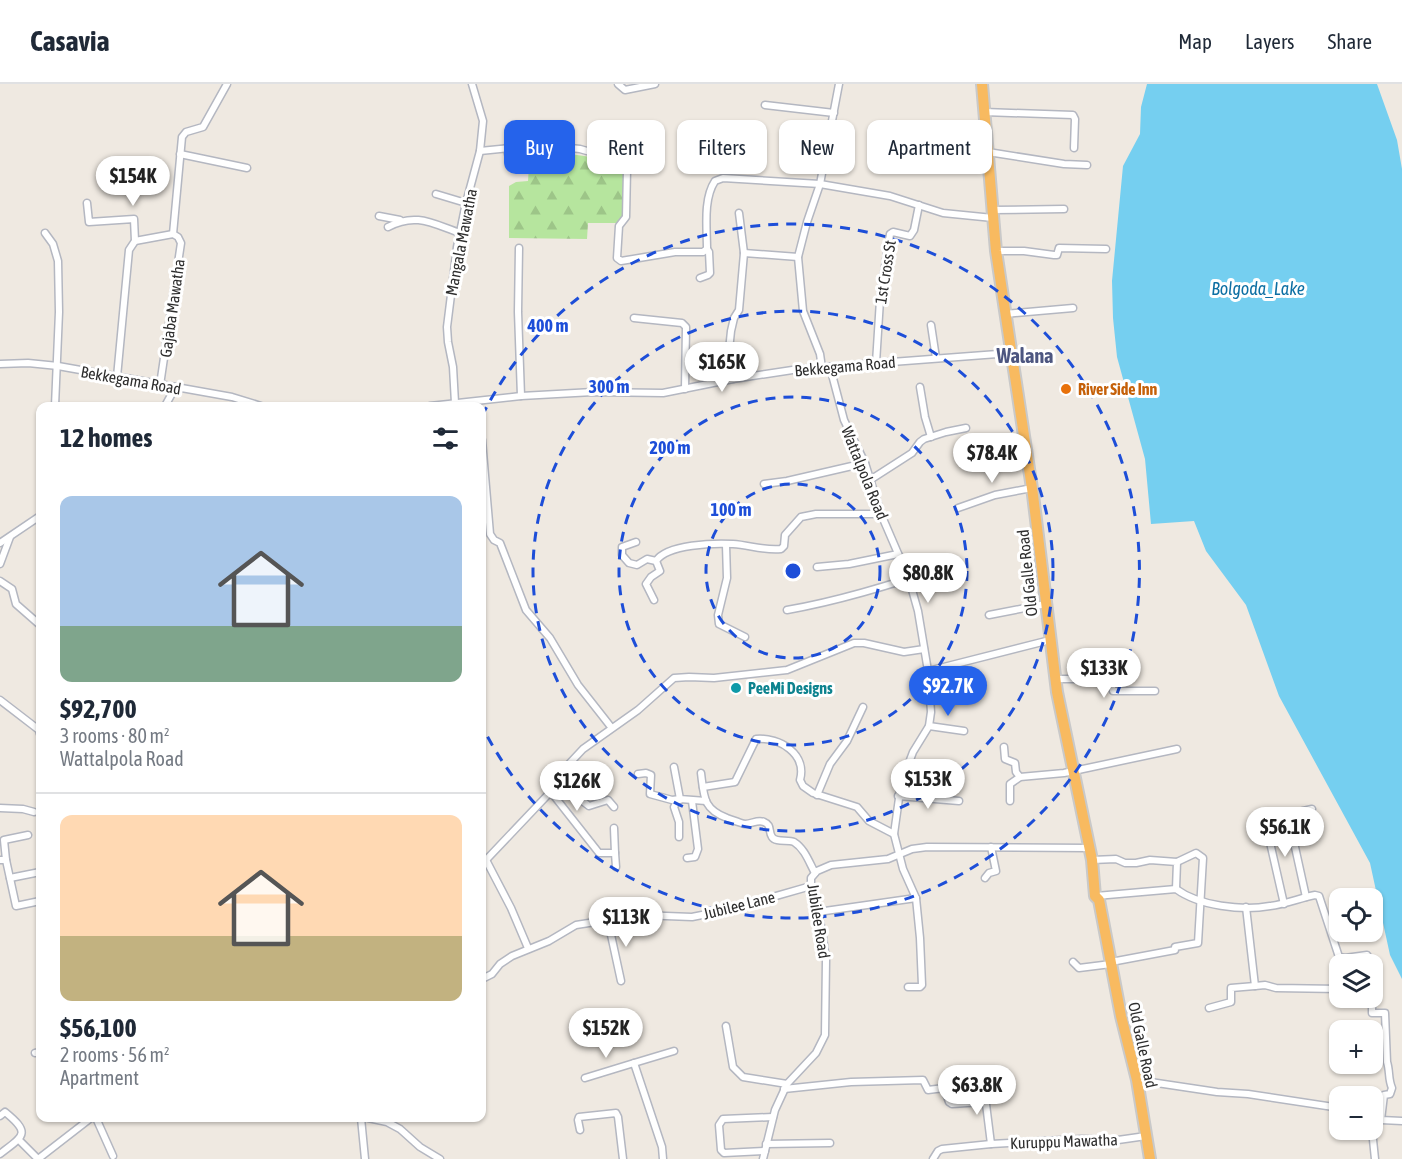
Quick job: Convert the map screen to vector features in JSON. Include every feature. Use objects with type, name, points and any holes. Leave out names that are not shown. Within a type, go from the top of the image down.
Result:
[{"type":"highway","name":"Old Galle Road","points":[[982,84],[985,120]]},
{"type":"highway","name":"Old Galle Road","points":[[989,174],[996,250],[1032,488],[1060,712],[1092,860],[1095,896],[1099,900],[1137,1080],[1150,1159]]},
{"type":"street","name":"Gajaba Mawatha","points":[[173,234],[182,137],[186,132],[203,127],[227,84]]},
{"type":"street","name":"Mangala Mawatha","points":[[455,402],[453,367],[447,332],[460,233],[480,151],[483,116],[472,84]]},
{"type":"street","points":[[618,84],[625,90],[655,84]]},
{"type":"street","points":[[839,85],[848,84]]},
{"type":"street","name":"Wattalpola Road","points":[[839,85],[820,184],[798,257],[803,311],[826,367],[844,420],[865,463],[881,514],[909,579],[918,611],[928,671],[931,712],[929,726],[913,752],[898,796],[894,834],[916,898],[920,938],[922,985],[908,987]]},
{"type":"street","points":[[765,105],[834,113]]},
{"type":"street","points":[[984,112],[1073,115],[1075,119],[1074,148]]},
{"type":"street","points":[[480,151],[504,147]]},
{"type":"street","points":[[575,149],[625,162],[627,170],[626,217],[619,226],[617,258],[621,261],[675,252],[703,252],[707,249]]},
{"type":"street","points":[[992,153],[1064,164],[1087,165]]},
{"type":"street","points":[[180,154],[247,168]]},
{"type":"street","points":[[700,278],[710,273],[707,249],[708,203],[711,188],[715,181],[723,178],[820,184],[890,196],[943,213],[993,214],[1064,208]]},
{"type":"street","points":[[436,194],[466,203]]},
{"type":"street","points":[[87,203],[89,222],[134,219],[135,241],[129,250],[117,377]]},
{"type":"street","name":"1st Cross St","points":[[876,363],[880,300],[890,234],[893,232],[910,236],[914,230],[919,205]]},
{"type":"street","points":[[733,379],[729,350],[732,325],[738,310],[744,253],[739,213]]},
{"type":"street","points":[[379,216],[401,221],[432,221],[436,225],[460,233]]},
{"type":"street","points":[[388,227],[401,221]]},
{"type":"street","points":[[45,233],[53,244],[58,261],[58,366],[55,402]]},
{"type":"street","name":"Gajaba Mawatha","points":[[135,241],[173,234],[182,243],[160,385]]},
{"type":"street","points":[[519,248],[518,312],[521,396]]},
{"type":"street","points":[[996,250],[1021,250],[1057,255],[1059,248],[1106,249]]},
{"type":"street","points":[[744,253],[798,257]]},
{"type":"street","points":[[1005,314],[1073,308]]},
{"type":"street","points":[[634,318],[682,323],[686,327],[685,389]]},
{"type":"street","points":[[931,325],[936,358]]},
{"type":"street","name":"Bekkegama Road","points":[[486,402],[521,396],[593,392],[663,393],[800,369],[1011,353]]},
{"type":"street","name":"Bekkegama Road","points":[[0,364],[28,363],[58,366],[232,397],[248,402]]},
{"type":"street","points":[[920,387],[931,437]]},
{"type":"street","points":[[167,402],[175,388]]},
{"type":"street","points":[[870,480],[912,453],[920,442],[966,428]]},
{"type":"street","points":[[764,484],[865,463]]},
{"type":"street","points":[[958,508],[995,495],[1032,488]]},
{"type":"street","points":[[486,506],[490,534],[500,543],[526,610],[550,638],[578,684],[611,727]]},
{"type":"street","points":[[656,561],[658,557],[677,548],[726,544],[781,549],[784,546],[785,535],[801,517],[816,514],[881,514]]},
{"type":"street","points":[[0,543],[36,519]]},
{"type":"street","points":[[0,564],[10,537]]},
{"type":"street","points":[[636,542],[622,547],[622,555],[629,563],[637,565],[647,559],[656,561]]},
{"type":"street","points":[[726,544],[727,578],[718,615],[719,624],[745,638]]},
{"type":"street","points":[[817,567],[849,564],[898,554]]},
{"type":"street","points":[[654,600],[646,584],[660,571],[656,561]]},
{"type":"street","points":[[787,610],[825,603],[952,564]]},
{"type":"street","points":[[0,581],[12,589],[16,604],[36,622]]},
{"type":"street","points":[[989,615],[1046,604]]},
{"type":"street","points":[[928,671],[1050,640]]},
{"type":"street","points":[[486,858],[560,783],[568,765],[583,748],[638,710],[674,678],[689,676],[714,678],[787,670],[854,643],[904,652],[924,649]]},
{"type":"street","points":[[1056,679],[1110,679],[1113,691],[1155,691]]},
{"type":"street","points":[[0,700],[36,728]]},
{"type":"street","points":[[818,795],[830,764],[851,735],[863,707]]},
{"type":"street","points":[[929,726],[964,731]]},
{"type":"street","points":[[703,787],[735,782],[756,739],[778,743],[798,756],[802,772],[800,780],[803,786],[818,795],[857,807],[869,821],[894,834]]},
{"type":"street","points":[[1004,747],[1005,759],[1015,763],[1016,772],[1020,777]]},
{"type":"street","points":[[1010,801],[1011,784],[1020,777],[1072,771],[1178,749]]},
{"type":"street","points":[[674,767],[680,800]]},
{"type":"street","points":[[701,773],[708,807],[729,819],[745,824],[766,822],[775,840],[791,841],[800,847],[815,873]]},
{"type":"street","points":[[638,774],[651,775],[650,794],[672,800],[706,801]]},
{"type":"street","points":[[560,783],[589,806],[608,800],[614,807]]},
{"type":"street","points":[[551,792],[599,853],[615,853]]},
{"type":"street","points":[[898,796],[959,801]]},
{"type":"street","points":[[679,837],[679,822],[674,807],[680,800]]},
{"type":"street","points":[[687,858],[695,857],[698,849],[692,801]]},
{"type":"street","points":[[0,808],[34,812]]},
{"type":"street","points":[[1284,904],[1267,819],[1292,816],[1312,809]]},
{"type":"street","points":[[1292,816],[1295,848],[1306,897]]},
{"type":"street","points":[[614,828],[616,867]]},
{"type":"street","points":[[28,835],[4,840],[3,860],[10,878],[16,906],[36,902]]},
{"type":"street","name":"Jubilee Road","points":[[764,1159],[773,1118],[786,1087],[816,1053],[825,1035],[826,960],[811,886],[815,873],[831,865],[888,859],[899,853],[927,847],[1089,848]]},
{"type":"street","points":[[985,878],[989,873],[996,871],[991,847]]},
{"type":"street","points":[[1073,962],[1079,968],[1087,968],[1198,943],[1203,858],[1196,853],[1176,862],[1136,863],[1116,859],[1092,860]]},
{"type":"street","points":[[1176,862],[1176,889]]},
{"type":"street","points":[[486,863],[512,908],[528,948]]},
{"type":"street","points":[[10,878],[36,873]]},
{"type":"street","name":"Jubilee Lane","points":[[486,977],[512,956],[549,941],[576,926],[640,915],[692,917],[811,886]]},
{"type":"street","points":[[1095,896],[1176,889],[1221,906],[1267,907],[1315,895],[1319,896],[1338,954]]},
{"type":"street","points":[[818,912],[916,898]]},
{"type":"street","points":[[1246,907],[1255,986]]},
{"type":"street","points":[[608,921],[621,981]]},
{"type":"street","points":[[1209,1008],[1231,1002],[1231,988],[1265,985],[1276,988],[1329,990]]},
{"type":"street","points":[[1372,1008],[1372,1013],[1385,1013],[1387,1062],[1392,1088],[1390,1094],[1384,1095],[1383,1103]]},
{"type":"street","points":[[726,1026],[733,1067],[736,1072],[743,1077],[786,1087]]},
{"type":"street","points":[[585,1078],[674,1051]]},
{"type":"street","points":[[634,1063],[662,1146],[663,1159]]},
{"type":"street","name":"Kuruppu Mawatha","points":[[786,1087],[923,1080],[928,1090],[944,1088],[952,1104],[982,1102],[986,1104],[991,1144],[1081,1139],[1118,1140],[1146,1136]]},
{"type":"street","points":[[1137,1080],[1329,1106]]},
{"type":"street","points":[[0,1116],[5,1112],[23,1128],[19,1140],[0,1155]]},
{"type":"street","points":[[580,1130],[579,1117],[616,1113],[623,1159]]},
{"type":"street","points":[[773,1118],[723,1119],[719,1125],[721,1150],[724,1153],[766,1147],[830,1143]]},
{"type":"street","points":[[1383,1120],[1402,1120]]},
{"type":"street","points":[[19,1140],[38,1159],[86,1122]]},
{"type":"street","points":[[98,1122],[113,1156]]},
{"type":"street","points":[[361,1122],[365,1159]]},
{"type":"street","points":[[387,1122],[440,1159]]},
{"type":"street","points":[[1373,1140],[1375,1159]]},
{"type":"street","points":[[933,1159],[942,1149],[991,1144]]},
{"type":"green space","points":[[575,155],[587,156],[587,174],[624,174],[622,223],[588,223],[587,239],[509,238],[509,186],[516,182],[528,181],[528,174],[575,174]]},
{"type":"water","name":"Bolgoda_Lake","points":[[1147,84],[1377,84],[1397,140],[1402,169],[1402,979],[1390,955],[1383,923],[1383,888],[1375,888],[1370,863],[1279,696],[1246,605],[1206,551],[1194,521],[1151,524],[1145,459],[1117,357],[1112,281],[1123,166],[1140,134],[1141,107]]},
{"type":"place","name":"River Side Inn","points":[[1066,389]]},
{"type":"place","name":"PeeMi Designs","points":[[736,688]]},
{"type":"district","name":"Walana","points":[[1025,355]]}]
